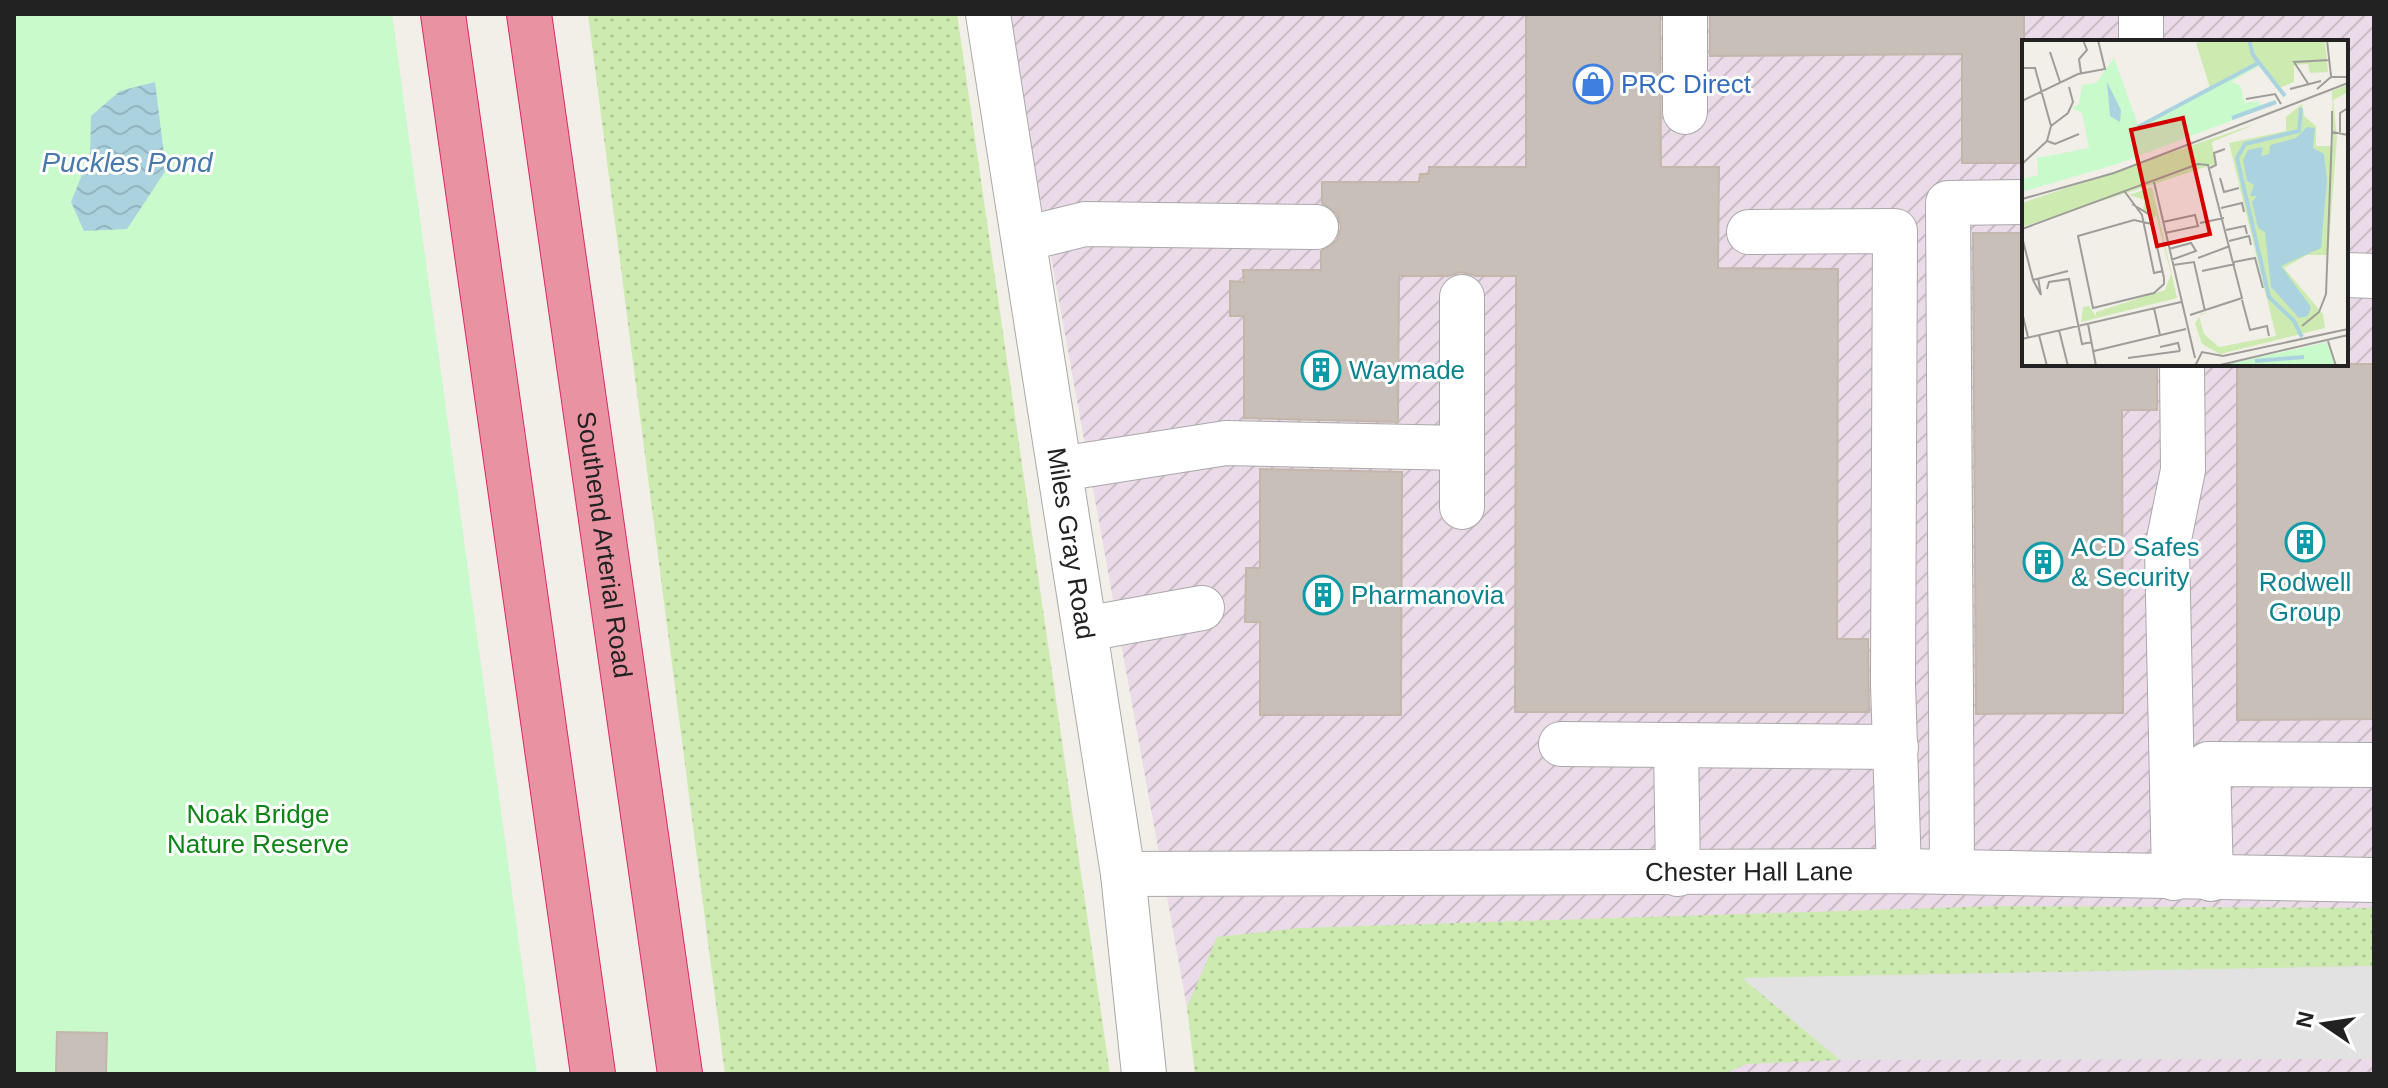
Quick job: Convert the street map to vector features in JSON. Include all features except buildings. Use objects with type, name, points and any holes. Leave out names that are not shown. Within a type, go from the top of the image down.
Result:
[{"type":"highway","points":[[443,14],[593,1074]]},
{"type":"highway","name":"Southend Arterial Road","points":[[529,14],[680,1074]]},
{"type":"street","name":"Miles Gray Road","points":[[988,14],[1123,874],[1144,1074]]},
{"type":"street","points":[[1685,14],[1685,112]]},
{"type":"street","points":[[2141,14],[2141,40]]},
{"type":"street","points":[[1952,872],[1948,203],[2022,202]]},
{"type":"street","points":[[1024,239],[1085,224],[1316,227]]},
{"type":"street","points":[[1749,232],[1895,231],[1899,871]]},
{"type":"street","points":[[2348,275],[2374,276]]},
{"type":"street","points":[[1462,297],[1462,507]]},
{"type":"street","points":[[2182,366],[2183,470],[2167,549],[2192,879]]},
{"type":"street","points":[[1060,469],[1226,443],[1462,448]]},
{"type":"street","points":[[1085,629],[1202,608]]},
{"type":"street","points":[[1561,744],[1896,747]]},
{"type":"street","points":[[1676,745],[1678,874]]},
{"type":"street","points":[[2192,879],[2208,764],[2374,765]]},
{"type":"street","name":"Chester Hall Lane","points":[[1123,874],[1899,871],[2192,879],[2374,880]]},
{"type":"shaded area","points":[[1007,14],[2374,14],[2374,1074],[1199,1074]]},
{"type":"shaded area","points":[[2374,966],[2374,1059],[1840,1060],[1742,978]]},
{"type":"green space","name":"Noak Bridge Nature Reserve","points":[[14,14],[392,14],[537,1074],[14,1074]]},
{"type":"green space","points":[[588,14],[957,14],[1110,1074],[725,1074]]},
{"type":"green space","points":[[1998,906],[2374,908],[2374,966],[1743,978],[1840,1060],[1747,1064],[1723,1074],[1195,1074],[1187,1007],[1217,937],[1299,928]]},
{"type":"water","name":"Puckles Pond","points":[[155,82],[166,170],[127,229],[84,231],[71,202],[90,155],[91,116],[120,91]]},
{"type":"place","name":"PRC Direct","points":[[1593,84]]},
{"type":"place","name":"Waymade","points":[[1321,370]]},
{"type":"place","name":"Rodwell Group","points":[[2305,542]]},
{"type":"place","name":"ACD Safes & Security","points":[[2043,562]]},
{"type":"place","name":"Pharmanovia","points":[[1323,595]]}]
